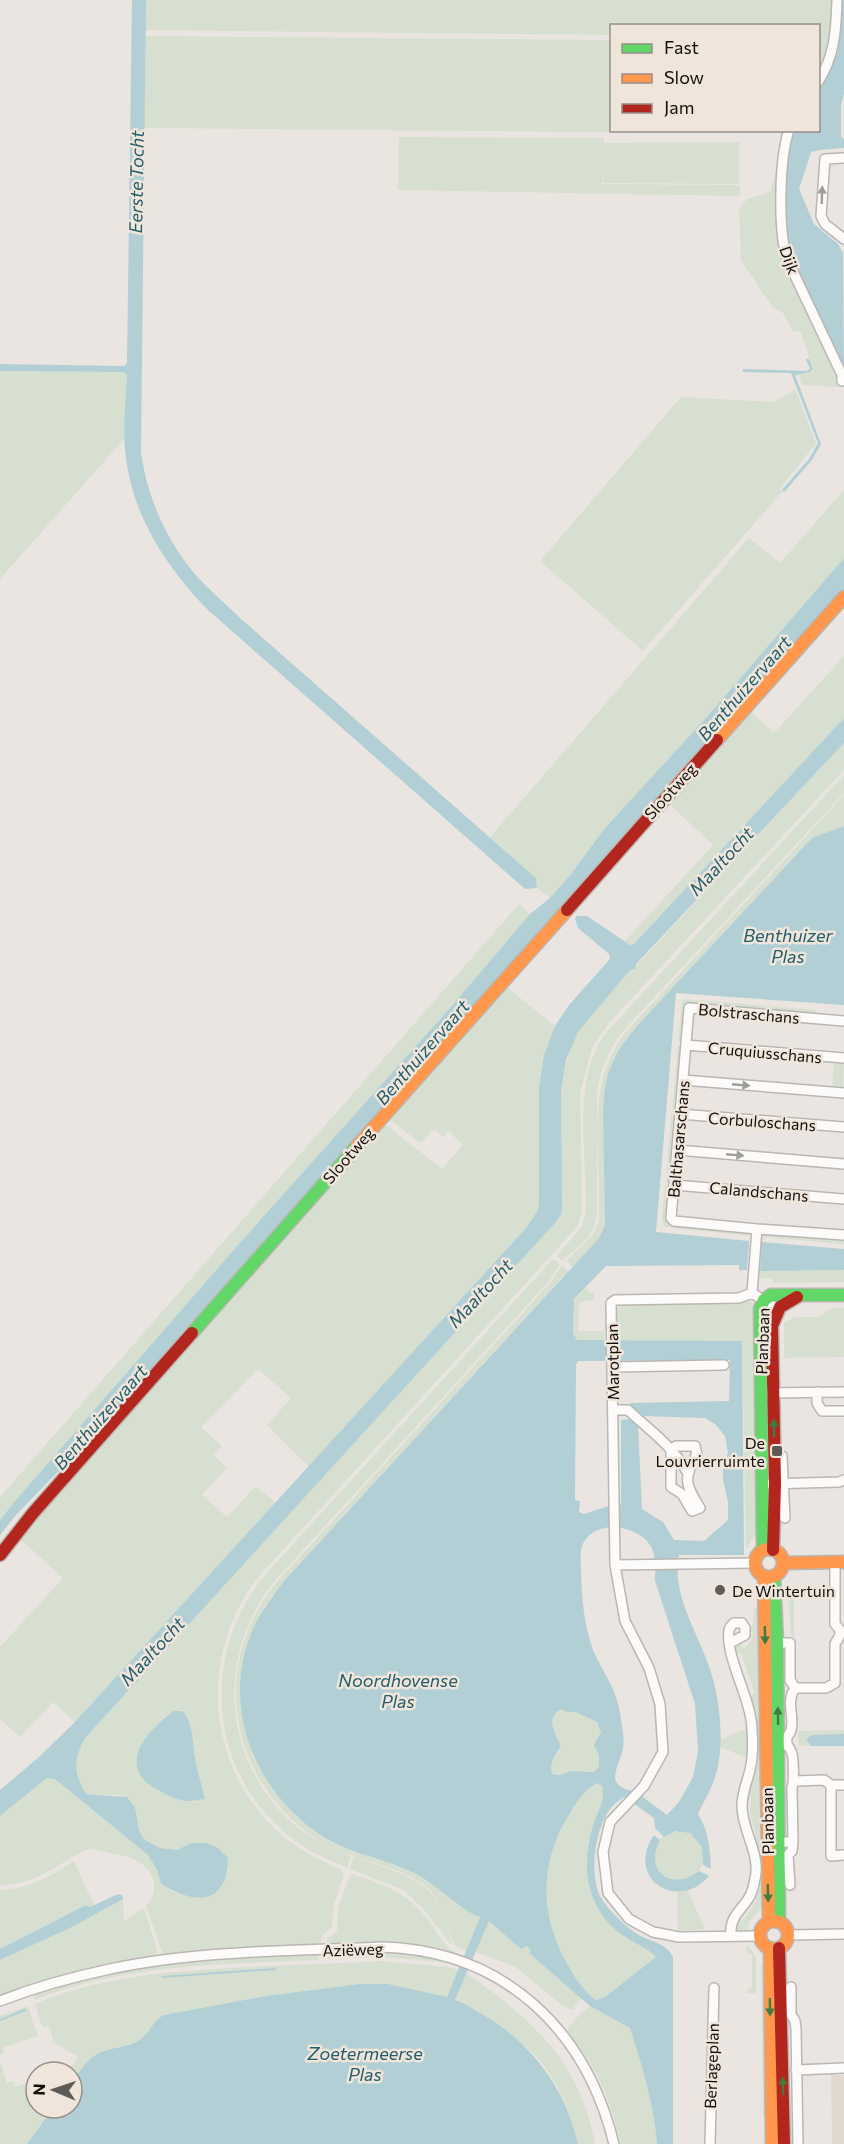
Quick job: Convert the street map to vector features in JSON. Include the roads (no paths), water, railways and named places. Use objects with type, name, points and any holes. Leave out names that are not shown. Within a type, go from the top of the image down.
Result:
[{"type":"street","points":[[820,80],[828,65],[834,43],[837,0]]},
{"type":"street","name":"Dijk","points":[[788,132],[782,160],[783,245],[787,259],[842,375],[842,381]]},
{"type":"street","points":[[844,158],[825,159],[821,216],[825,224],[844,239]]},
{"type":"street","name":"Slootweg","points":[[0,1555],[33,1513],[240,1278],[844,597]]},
{"type":"street","name":"Bolstraschans","points":[[686,1045],[689,1008],[844,1021]]},
{"type":"street","name":"Cruquiusschans","points":[[686,1045],[844,1058]]},
{"type":"street","name":"Balthasarschans","points":[[686,1045],[671,1218],[674,1221],[757,1229]]},
{"type":"street","points":[[683,1080],[844,1093]]},
{"type":"street","name":"Corbuloschans","points":[[680,1114],[844,1127]]},
{"type":"street","points":[[677,1150],[844,1164]]},
{"type":"street","name":"Calandschans","points":[[674,1185],[844,1198]]},
{"type":"street","points":[[777,1309],[752,1293],[757,1229],[844,1235]]},
{"type":"street","name":"Marotplan","points":[[752,1293],[739,1298],[615,1300],[610,1303],[612,1365],[617,1410],[614,1502],[615,1565],[625,1621],[649,1668],[660,1704],[663,1752],[644,1786],[610,1822],[603,1852],[608,1893],[629,1919],[653,1932],[679,1937],[760,1936]]},
{"type":"street","name":"Planbaan","points":[[773,1484],[760,1393],[760,1309],[764,1300],[771,1295],[803,1295]]},
{"type":"street","points":[[803,1295],[844,1295]]},
{"type":"street","name":"Planbaan","points":[[768,1550],[773,1484],[772,1326],[777,1309],[782,1304],[803,1295]]},
{"type":"street","points":[[612,1365],[724,1365]]},
{"type":"street","points":[[817,1392],[817,1403],[822,1411],[844,1411]]},
{"type":"street","points":[[760,1393],[844,1392]]},
{"type":"street","points":[[617,1410],[628,1410],[671,1450],[687,1472]]},
{"type":"street","points":[[676,1446],[695,1446],[698,1454],[687,1472],[686,1492],[671,1487],[671,1450],[676,1446]]},
{"type":"street","points":[[782,1456],[773,1484],[785,1518]]},
{"type":"street","points":[[773,1484],[844,1480]]},
{"type":"street","points":[[768,1550],[779,1554],[783,1563],[779,1572],[769,1576],[757,1570],[755,1563],[757,1556],[768,1550]]},
{"type":"street","points":[[783,1563],[840,1562],[835,1624],[840,1630],[840,1635],[835,1644],[835,1683],[826,1688],[795,1688]]},
{"type":"street","points":[[615,1565],[755,1563]]},
{"type":"street","name":"Planbaan","points":[[769,1576],[777,1643],[779,1843],[774,1922]]},
{"type":"street","name":"Planbaan","points":[[769,1576],[774,1922]]},
{"type":"street","points":[[730,1643],[752,1722],[753,1745],[742,1804],[743,1820],[755,1853],[756,1871],[752,1892],[730,1926],[731,1935]]},
{"type":"street","name":"Planbaan","points":[[777,1643],[790,1643],[790,1680],[795,1688],[790,1697],[791,1730],[786,1738],[787,1745],[792,1752],[794,1781],[792,1788],[793,1841],[792,1851],[788,1856],[790,1886]]},
{"type":"street","points":[[794,1781],[824,1780],[831,1785],[844,1785]]},
{"type":"street","points":[[831,1785],[831,1856],[844,1855]]},
{"type":"street","name":"Planbaan","points":[[779,1843],[793,1841]]},
{"type":"street","points":[[774,1922],[784,1925],[788,1935],[784,1945],[775,1948],[763,1943],[760,1936],[761,1930],[774,1922]]},
{"type":"street","points":[[788,1935],[844,1934]]},
{"type":"street","name":"Aziëweg","points":[[0,2001],[69,1978],[111,1968],[178,1958],[383,1947],[421,1950],[477,1967],[515,1989],[534,2005],[563,2035],[587,2069],[602,2101],[614,2144]]},
{"type":"street","points":[[775,1948],[782,2029],[784,2144]]},
{"type":"street","points":[[772,2144],[775,1948]]},
{"type":"street","points":[[791,1987],[791,2014],[796,2029],[798,2144]]},
{"type":"street","name":"Berlageplan","points":[[710,2144],[714,1988]]},
{"type":"street","points":[[782,2029],[796,2029]]},
{"type":"street","points":[[796,2070],[844,2068]]},
{"type":"water","name":"Eerste Tocht","points":[[132,0],[146,0],[141,452],[148,485],[159,516],[174,546],[205,585],[536,878],[537,888],[525,889],[208,610],[192,593],[152,537],[134,495],[125,449],[127,375],[124,372],[0,371],[0,364],[124,366],[127,363]]},
{"type":"water","points":[[841,0],[844,0],[844,93],[841,105],[841,137],[844,139],[844,148],[811,152],[799,189],[814,224],[838,244],[843,253],[844,370],[786,248],[786,159],[792,132],[820,132],[820,85],[837,55],[841,26]]},
{"type":"water","points":[[806,359],[809,359],[813,369],[811,372],[795,375],[821,444],[812,460],[784,492],[782,490],[809,459],[818,443],[791,373],[743,372],[743,369],[807,371],[810,369]]},
{"type":"water","name":"Benthuizervaart","points":[[844,558],[844,592],[184,1331],[107,1421],[16,1515],[0,1535],[0,1520],[16,1500],[238,1245],[450,1008],[530,914],[550,898],[605,828],[706,718]]},
{"type":"water","name":"Maaltocht","points":[[844,718],[844,743],[636,964],[635,969],[630,970],[578,1032],[566,1060],[561,1092],[561,1215],[86,1737],[76,1766],[86,1794],[127,1797],[135,1807],[139,1831],[145,1840],[160,1848],[177,1850],[191,1843],[207,1843],[218,1848],[228,1858],[222,1886],[215,1893],[206,1897],[196,1897],[173,1891],[161,1884],[157,1870],[148,1855],[55,1779],[47,1778],[0,1816],[0,1790],[75,1722],[526,1228],[538,1210],[539,1087],[544,1055],[555,1026],[569,1005],[610,959],[609,954],[578,928],[575,919],[577,916],[587,916],[630,945],[634,944]]},
{"type":"water","points":[[844,826],[844,1005],[676,993],[656,1232],[749,1241],[747,1270],[739,1270],[739,1265],[606,1266],[574,1299],[573,1333],[577,1340],[742,1341],[744,1555],[679,1555],[678,1570],[686,1612],[709,1666],[719,1707],[721,1738],[718,1767],[698,1814],[705,1827],[711,1869],[703,1865],[702,1847],[690,1833],[675,1831],[664,1837],[655,1828],[654,1818],[633,1803],[640,1795],[667,1815],[679,1802],[693,1777],[698,1751],[695,1704],[655,1581],[652,1549],[643,1538],[634,1532],[613,1527],[593,1533],[585,1540],[581,1550],[583,1603],[587,1631],[593,1650],[614,1693],[622,1723],[623,1749],[616,1769],[616,1780],[618,1785],[633,1791],[613,1805],[605,1817],[595,1851],[595,1875],[600,1896],[612,1912],[634,1932],[658,1943],[673,1957],[673,2144],[657,2144],[650,2100],[630,2028],[590,2006],[529,1953],[531,1951],[527,1946],[521,1949],[489,1921],[455,2000],[498,2024],[530,2052],[555,2085],[565,2104],[578,2144],[27,2144],[44,2120],[84,2120],[84,2065],[102,2051],[137,2042],[164,2015],[266,1996],[360,1984],[388,1984],[447,1997],[480,1917],[416,1874],[330,1841],[296,1815],[276,1793],[260,1769],[249,1742],[242,1714],[240,1685],[244,1656],[257,1621],[284,1581],[599,1238],[605,1225],[603,1112],[605,1087],[618,1051],[636,1027],[812,838]],"holes":[[[730,1360],[729,1401],[630,1403],[633,1410],[631,1419],[621,1420],[621,1505],[609,1506],[584,1514],[579,1512],[580,1501],[575,1500],[576,1365],[578,1361]],[[643,1416],[705,1418],[715,1424],[725,1436],[728,1453],[723,1469],[723,1480],[728,1502],[728,1520],[704,1541],[674,1540],[663,1522],[642,1509],[638,1425]],[[561,1709],[576,1712],[597,1722],[601,1732],[594,1745],[599,1756],[599,1766],[594,1772],[571,1771],[560,1775],[552,1774],[552,1762],[561,1746],[552,1721]],[[597,1783],[602,1786],[603,1792],[602,1803],[588,1844],[587,1875],[590,1889],[595,1903],[612,1927],[656,1957],[605,1997],[596,2000],[577,1979],[558,1946],[552,1927],[546,1889],[548,1869],[560,1832],[578,1800]]]},
{"type":"water","points":[[762,1242],[844,1249],[844,1270],[760,1271]]},
{"type":"water","points":[[174,1711],[182,1711],[189,1721],[205,1799],[187,1801],[173,1797],[148,1783],[139,1772],[138,1752],[143,1742],[149,1733]]},
{"type":"water","points":[[844,1734],[844,1746],[811,1746],[807,1741],[812,1735]]},
{"type":"water","points":[[654,1835],[660,1840],[655,1861],[663,1875],[680,1880],[699,1871],[709,1876],[697,1887],[683,1891],[670,1891],[659,1886],[650,1877],[646,1865],[646,1851]]},
{"type":"water","points":[[118,1894],[122,1895],[123,1899],[72,1927],[0,1960],[0,1949],[86,1905],[90,1907]]},
{"type":"waterway","points":[[162,1977],[275,1969]]},
{"type":"waterway","points":[[0,2020],[25,2010]]},
{"type":"place","name":"De Louvrierruimte","points":[[777,1451]]},
{"type":"place","name":"De Wintertuin","points":[[720,1590]]},
{"type":"water label","name":"Benthuizer Plas","points":[[788,945]]},
{"type":"water label","name":"Noordhovense Plas","points":[[398,1690]]},
{"type":"water label","name":"Zoetermeerse Plas","points":[[365,2063]]}]
